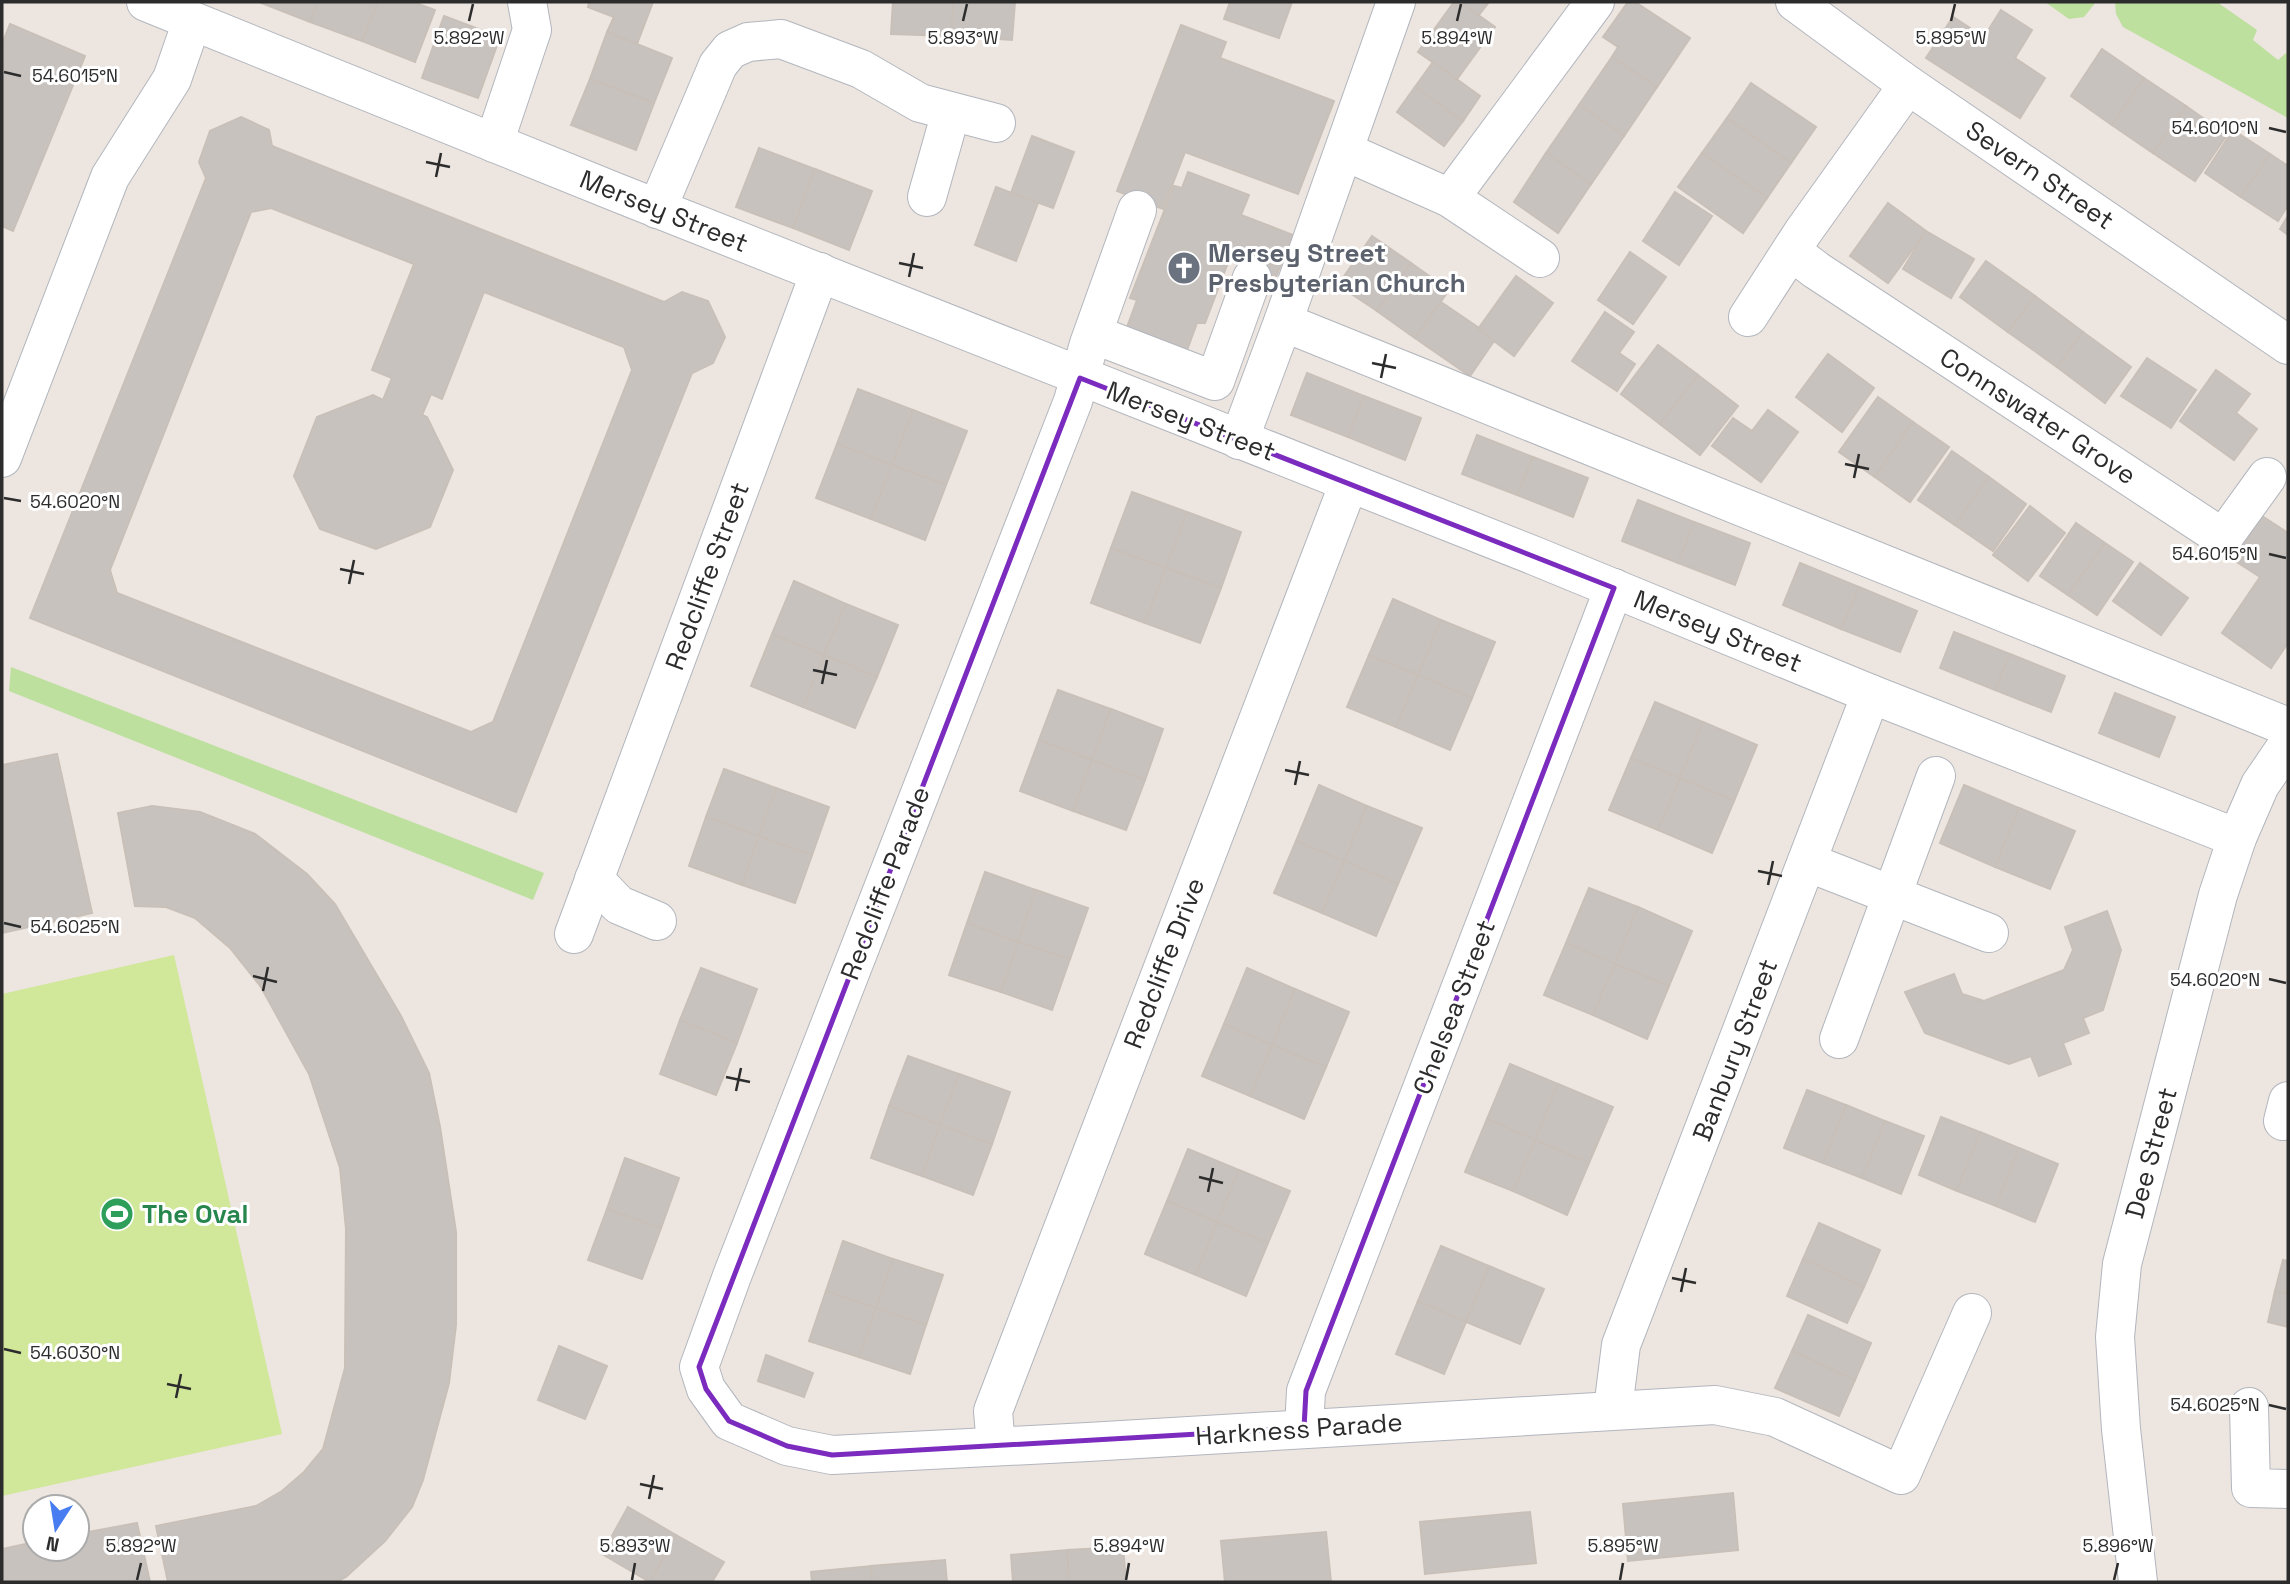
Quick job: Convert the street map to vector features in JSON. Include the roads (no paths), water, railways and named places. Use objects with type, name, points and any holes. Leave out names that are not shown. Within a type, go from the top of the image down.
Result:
[{"type":"street","name":"Mersey Street","points":[[146,2],[657,209],[2237,838]]},
{"type":"street","points":[[494,143],[532,30],[527,2]]},
{"type":"street","points":[[1239,440],[1283,322],[1353,155],[1396,2]]},
{"type":"street","points":[[1450,198],[1595,2]]},
{"type":"street","name":"Severn Street","points":[[1795,2],[1908,85],[2288,345]]},
{"type":"street","points":[[2,458],[110,177],[172,79],[192,21]]},
{"type":"street","points":[[657,209],[718,65],[730,50],[748,42],[781,39],[861,69],[920,103],[996,123]]},
{"type":"street","points":[[1748,317],[1803,232],[1908,85]]},
{"type":"street","points":[[927,197],[951,112]]},
{"type":"street","points":[[1353,155],[1450,198],[1540,258]]},
{"type":"street","name":"Redcliffe Parade","points":[[706,1389],[699,1367],[732,1276],[1080,378],[1137,210]]},
{"type":"street","name":"Connswater Grove","points":[[1791,251],[2223,538],[2267,477]]},
{"type":"street","name":"Redcliffe Street","points":[[574,934],[820,272]]},
{"type":"street","points":[[1093,334],[1215,381],[1252,278]]},
{"type":"street","points":[[1283,322],[2288,727]]},
{"type":"street","name":"Redcliffe Drive","points":[[996,1446],[993,1411],[1349,483]]},
{"type":"street","name":"Chelsea Street","points":[[1304,1428],[1306,1391],[1614,588]]},
{"type":"street","name":"Banbury Street","points":[[1613,1409],[1621,1345],[1871,694]]},
{"type":"street","name":"Dee Street","points":[[2137,1571],[2115,1337],[2122,1264],[2218,895],[2237,838],[2260,785],[2288,744]]},
{"type":"street","points":[[1839,1039],[1936,776]]},
{"type":"street","points":[[1807,862],[1989,933]]},
{"type":"street","points":[[594,880],[619,905],[657,921]]},
{"type":"street","name":"Harkness Parade","points":[[706,1389],[729,1421],[787,1446],[832,1455],[1088,1443],[1613,1409],[1714,1405],[1775,1417],[1901,1475],[1972,1313]]},
{"type":"street","points":[[2249,1407],[2251,1488],[2288,1489]]},
{"type":"place","name":"Mersey Street Presbyterian Church","points":[[1184,268]]},
{"type":"place","name":"The Oval","points":[[117,1214]]}]
